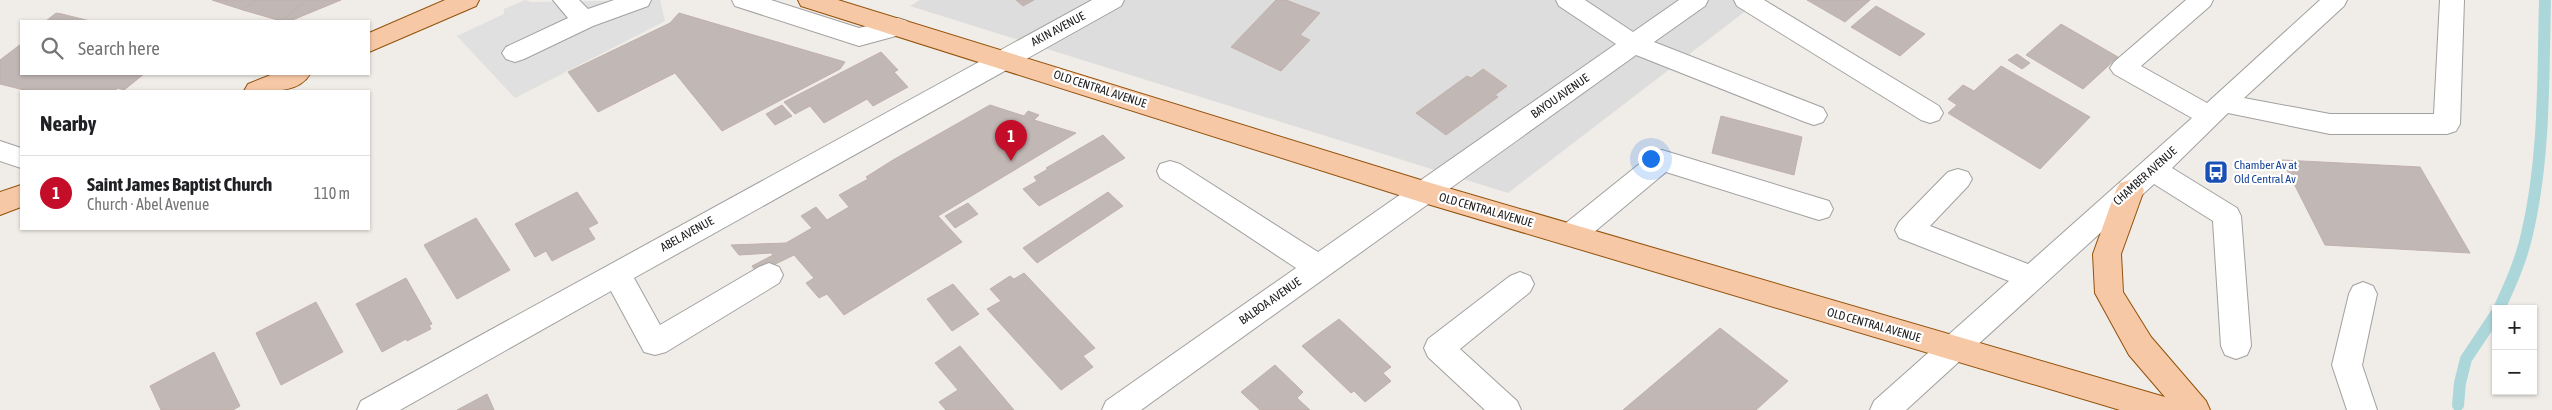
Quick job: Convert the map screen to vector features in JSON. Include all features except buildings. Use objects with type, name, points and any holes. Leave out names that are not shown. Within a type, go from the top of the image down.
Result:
[{"type":"main road","points":[[370,43],[467,0]]},
{"type":"main road","name":"OLD CENTRAL AVENUE","points":[[810,0],[1003,58],[1424,192],[2165,410]]},
{"type":"main road","points":[[259,90],[295,75]]},
{"type":"main road","points":[[2130,190],[2107,254],[2109,293],[2140,346],[2195,410]]},
{"type":"main road","points":[[0,204],[20,195]]},
{"type":"street","points":[[565,0],[584,20]]},
{"type":"street","points":[[515,54],[584,20],[639,0]]},
{"type":"street","points":[[744,0],[859,37],[898,27]]},
{"type":"street","name":"AKIN AVENUE","points":[[1003,58],[1112,0]]},
{"type":"street","points":[[1568,0],[1633,44],[1814,115]]},
{"type":"street","name":"BAYOU AVENUE","points":[[1424,192],[1696,0]]},
{"type":"street","points":[[1746,0],[1930,112]]},
{"type":"street","points":[[2201,0],[2123,68],[2216,109],[2330,124],[2447,124],[2452,0]]},
{"type":"street","name":"CHAMBER AVENUE","points":[[1886,410],[1952,348],[2130,190],[2335,0]]},
{"type":"street","name":"ABEL AVENUE","points":[[372,410],[1003,58]]},
{"type":"street","points":[[0,151],[20,158]]},
{"type":"street","points":[[1571,236],[1662,160],[1819,209]]},
{"type":"street","points":[[2152,169],[2227,216],[2236,346]]},
{"type":"street","points":[[1170,171],[1318,267]]},
{"type":"street","points":[[1958,180],[1909,230],[2031,278]]},
{"type":"street","name":"BALBOA AVENUE","points":[[1117,410],[1424,192]]},
{"type":"street","points":[[616,274],[655,343],[769,275]]},
{"type":"street","points":[[1506,410],[1439,348],[1520,284]]},
{"type":"street","points":[[2362,410],[2348,365],[2363,294]]},
{"type":"shaded area","points":[[525,0],[532,2],[660,0],[665,21],[515,98],[457,36],[504,14],[504,9]]},
{"type":"shaded area","points":[[920,0],[1760,0],[1508,193],[910,6]]},
{"type":"waterway","points":[[2501,305],[2522,254],[2533,205],[2542,118],[2545,0]]},
{"type":"waterway","points":[[2458,405],[2460,383],[2466,359],[2492,320]]},
{"type":"place","name":"Saint James Baptist Church","points":[[1011,161]]},
{"type":"place","name":"Chamber Av at Old Central Av","points":[[2216,172]]}]
